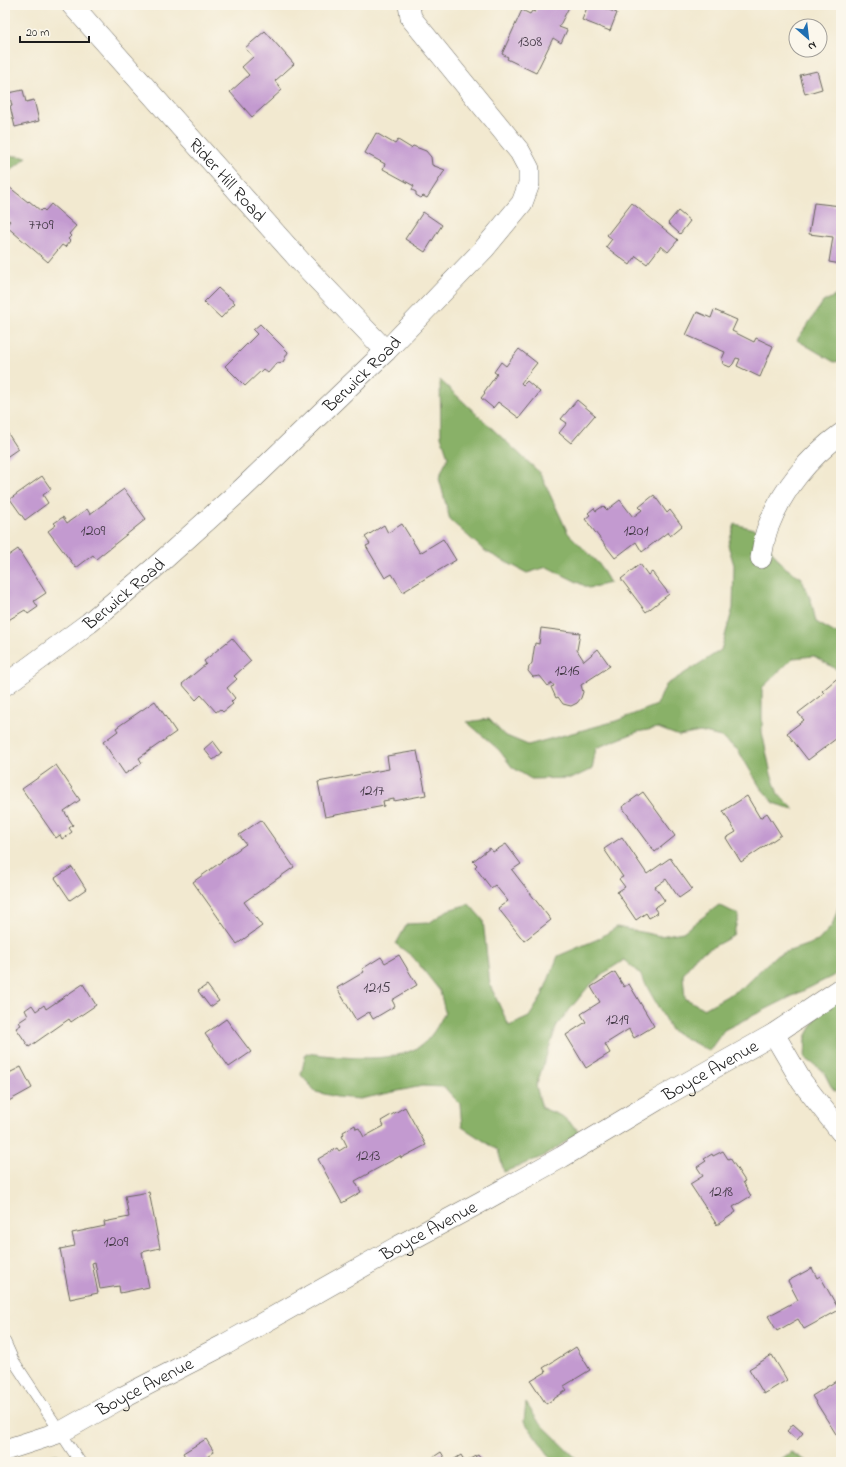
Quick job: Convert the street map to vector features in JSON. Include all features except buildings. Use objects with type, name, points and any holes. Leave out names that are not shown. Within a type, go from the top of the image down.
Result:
[{"type":"street","name":"Rider Hill Road","points":[[72,5],[301,262],[386,351]]},
{"type":"street","name":"Berwick Road","points":[[5,685],[89,623],[152,570],[242,489],[386,351],[484,248],[522,203],[529,184],[529,169],[520,152],[411,18],[409,5]]},
{"type":"street","points":[[761,558],[767,529],[779,501],[811,460],[841,434]]},
{"type":"street","name":"Boyce Avenue","points":[[5,1450],[61,1432],[123,1397],[224,1345],[399,1246],[481,1202],[774,1034],[841,989]]},
{"type":"street","points":[[774,1034],[802,1082],[841,1132]]},
{"type":"lane","points":[[5,1342],[13,1360],[80,1462]]},
{"type":"green space","points":[[5,155],[27,157],[10,171],[5,171]]},
{"type":"green space","points":[[841,293],[841,361],[834,362],[797,340],[823,302]]},
{"type":"green space","points":[[440,380],[540,473],[568,533],[599,564],[610,583],[589,588],[547,567],[527,573],[485,551],[450,520],[439,478],[448,457],[441,436]]},
{"type":"green space","points":[[735,524],[757,530],[783,566],[801,578],[811,600],[816,622],[835,633],[841,632],[841,672],[814,656],[793,658],[762,688],[762,732],[771,774],[778,794],[795,810],[774,803],[760,787],[738,750],[721,737],[700,732],[679,736],[658,728],[637,732],[596,748],[592,769],[573,778],[531,779],[512,767],[499,750],[467,722],[489,719],[504,735],[528,745],[616,721],[657,705],[666,685],[721,650],[733,608],[734,565],[728,545]]},
{"type":"green space","points":[[841,899],[841,972],[724,1030],[709,1051],[671,1030],[640,974],[624,960],[607,971],[588,987],[557,1025],[536,1086],[542,1108],[562,1116],[580,1132],[544,1156],[504,1172],[498,1150],[462,1127],[460,1104],[444,1087],[422,1086],[360,1099],[337,1097],[316,1092],[301,1075],[306,1053],[377,1058],[405,1053],[422,1045],[430,1037],[445,1012],[440,991],[413,957],[396,944],[407,924],[429,923],[448,910],[469,904],[483,920],[490,985],[509,1026],[529,1017],[541,998],[558,956],[598,939],[617,927],[660,936],[683,932],[719,905],[739,915],[733,936],[696,956],[683,975],[685,998],[704,1009],[743,987],[775,956],[818,941],[832,926]]},
{"type":"green space","points":[[841,996],[841,1094],[833,1090],[823,1071],[805,1058],[806,1037],[816,1018]]},
{"type":"green space","points":[[526,1403],[538,1421],[580,1462],[554,1462],[524,1421]]},
{"type":"green space","points":[[791,1452],[808,1462],[777,1462]]},
{"type":"green space","points":[[57,1454],[64,1462],[24,1462]]}]
